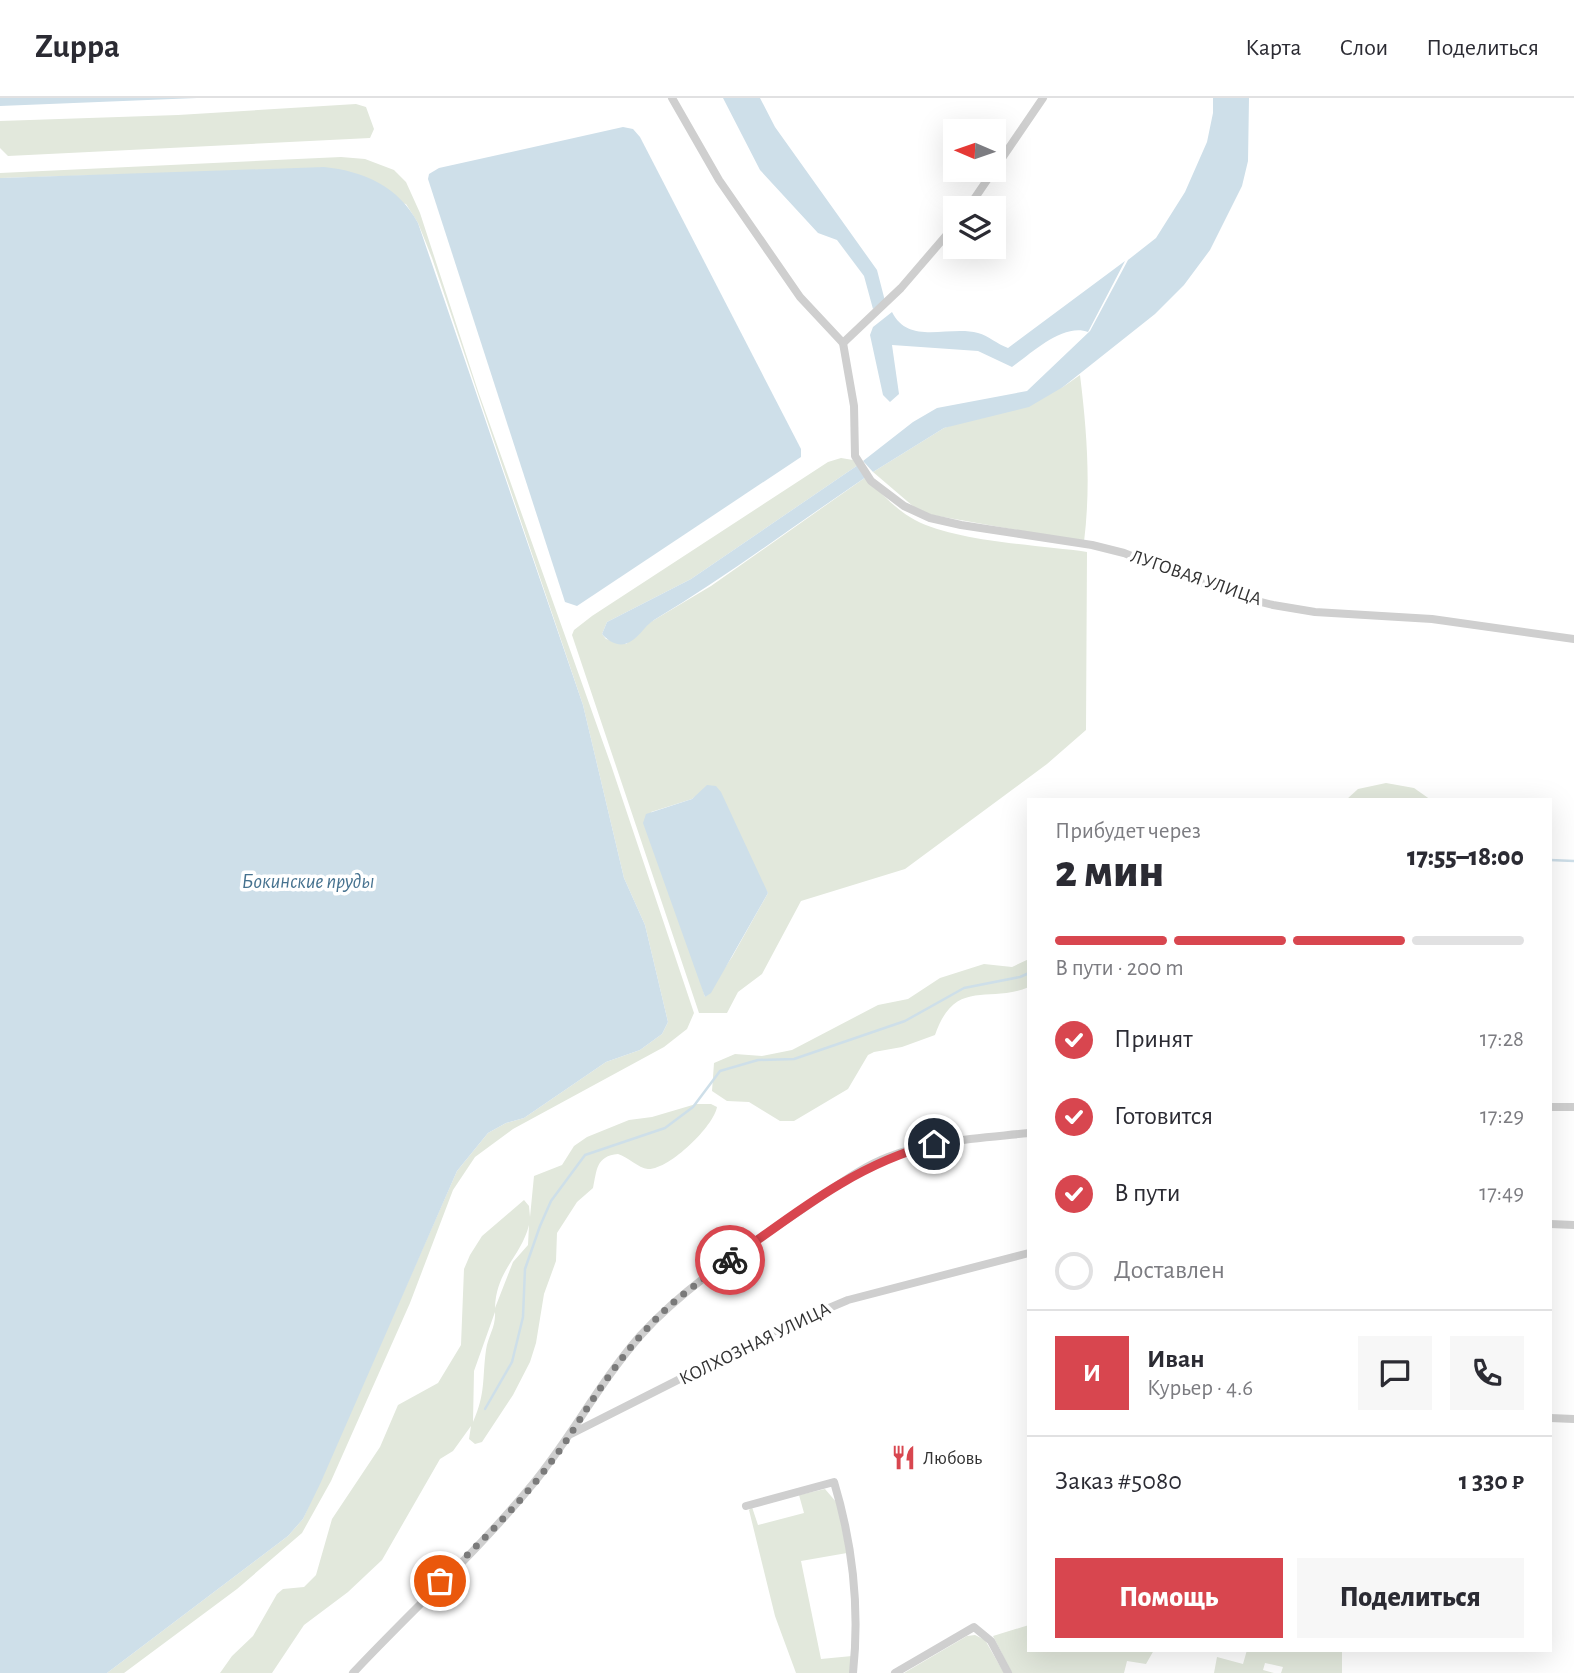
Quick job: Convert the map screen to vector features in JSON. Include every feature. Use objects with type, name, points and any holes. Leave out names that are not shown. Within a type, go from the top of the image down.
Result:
[{"type":"street","points":[[672,98],[719,180],[800,297],[843,343],[901,288],[943,239]]},
{"type":"street","points":[[976,196],[1043,98]]},
{"type":"street","name":"ЛУГОВАЯ УЛИЦА","points":[[843,343],[854,406],[855,456],[872,481],[904,506],[930,518],[1092,545],[1124,553],[1233,595],[1273,605],[1315,612],[1432,619],[1574,639]]},
{"type":"street","points":[[1552,1107],[1574,1107]]},
{"type":"street","points":[[353,1673],[440,1581],[483,1541],[571,1434],[603,1381],[640,1336],[679,1297],[859,1171],[887,1157],[934,1144],[1027,1133]]},
{"type":"street","points":[[1552,1224],[1574,1225]]},
{"type":"street","name":"КОЛХОЗНАЯ УЛИЦА","points":[[571,1434],[779,1329],[848,1300],[1027,1254]]},
{"type":"street","points":[[1552,1418],[1574,1419]]},
{"type":"street","points":[[746,1506],[834,1482],[854,1570],[857,1633],[853,1673]]},
{"type":"street","points":[[895,1673],[974,1627],[991,1641],[1008,1673]]},
{"type":"shaded area","points":[[356,104],[366,107],[374,129],[370,138],[8,156],[0,148],[0,121],[178,115]]},
{"type":"shaded area","points":[[341,157],[365,159],[394,170],[406,182],[420,213],[478,391],[611,765],[694,1013],[687,1029],[664,1047],[513,1129],[475,1157],[453,1190],[410,1303],[331,1481],[302,1533],[237,1589],[124,1673],[107,1673],[288,1536],[303,1519],[457,1171],[488,1133],[506,1123],[524,1118],[606,1062],[640,1050],[662,1034],[668,1022],[645,925],[624,878],[583,705],[432,258],[418,223],[406,204],[243,171],[0,178],[0,173]]},
{"type":"shaded area","points":[[1080,375],[1087,458],[1084,542],[932,515],[914,507],[873,472],[944,428],[1063,387]]},
{"type":"shaded area","points":[[841,458],[853,460],[858,465],[691,579],[607,622],[602,634],[606,639],[626,644],[649,623],[711,586],[866,477],[901,511],[932,527],[999,542],[1087,552],[1086,730],[1047,764],[905,869],[801,901],[762,974],[738,992],[727,1013],[699,1013],[572,635],[574,630],[592,616],[828,462]],"holes":[[[702,791],[768,893],[732,957],[705,997],[651,812],[692,799]]]},
{"type":"shaded area","points":[[1386,783],[1414,788],[1428,798],[1348,798],[1358,789]]},
{"type":"shaded area","points":[[1027,960],[1027,988],[1014,992],[974,996],[952,1005],[935,1035],[868,1055],[848,1089],[794,1121],[780,1121],[749,1102],[727,1101],[712,1091],[714,1063],[735,1054],[762,1056],[792,1050],[878,1005],[908,999],[940,978],[984,964],[1012,967]]},
{"type":"shaded area","points":[[696,1104],[711,1104],[717,1107],[708,1125],[689,1146],[657,1167],[644,1168],[618,1154],[601,1161],[593,1188],[577,1202],[557,1233],[556,1261],[544,1294],[530,1362],[513,1395],[482,1442],[475,1444],[469,1439],[471,1426],[453,1451],[440,1459],[382,1560],[348,1592],[304,1625],[272,1673],[220,1673],[232,1656],[253,1636],[277,1594],[283,1589],[304,1587],[316,1575],[332,1519],[380,1447],[398,1405],[438,1383],[461,1345],[464,1269],[482,1236],[524,1200],[529,1206],[530,1217],[534,1176],[562,1165],[574,1146],[587,1137],[629,1120],[652,1117]],"holes":[[[529,1225],[528,1245],[513,1262],[495,1308],[496,1295],[504,1273]],[[495,1312],[486,1350],[482,1394],[473,1422],[474,1371]]]},
{"type":"shaded area","points":[[825,1489],[837,1503],[847,1553],[801,1561],[821,1659],[852,1656],[850,1673],[796,1673],[775,1616],[749,1510],[752,1507],[758,1525],[804,1513],[799,1495]]},
{"type":"shaded area","points":[[1027,1626],[1027,1652],[1153,1652],[1146,1664],[1127,1661],[1124,1673],[1012,1673],[993,1636]]},
{"type":"shaded area","points":[[975,1635],[985,1640],[1004,1673],[904,1673],[967,1636]]},
{"type":"shaded area","points":[[1246,1652],[1342,1652],[1342,1673],[1281,1673],[1283,1667],[1265,1663],[1263,1670],[1274,1673],[1214,1673],[1217,1657],[1243,1664]]},
{"type":"water","points":[[0,98],[197,98],[0,106]]},
{"type":"water","points":[[723,98],[760,98],[775,127],[877,270],[885,301],[873,309],[864,276],[837,240],[818,233],[760,170]]},
{"type":"water","points":[[1213,98],[1249,98],[1248,161],[1242,186],[1210,250],[1184,285],[1155,314],[1063,387],[1029,407],[944,428],[873,472],[863,461],[913,422],[937,408],[1027,391],[1090,331],[1128,260],[1156,238],[1185,192],[1207,142]]},
{"type":"water","points":[[623,127],[633,129],[640,137],[801,449],[801,457],[577,606],[565,602],[428,179],[429,174],[439,168]]},
{"type":"water","name":"Бокинские пруды","points":[[324,167],[353,172],[379,183],[401,200],[418,223],[583,705],[624,878],[645,925],[668,1022],[662,1034],[640,1050],[606,1062],[524,1118],[506,1123],[488,1133],[457,1171],[321,1482],[303,1519],[288,1536],[107,1673],[0,1673],[0,178]]},
{"type":"water","points":[[1125,261],[1088,332],[1078,330],[1058,335],[1012,367],[978,351],[892,345],[899,394],[890,402],[883,395],[870,335],[873,327],[892,312],[899,322],[909,328],[931,332],[978,333],[1008,348]]},
{"type":"water","points":[[858,465],[866,477],[654,620],[633,640],[618,644],[602,634],[607,622],[691,579]]},
{"type":"water","points":[[707,785],[716,786],[721,792],[768,893],[711,993],[705,997],[643,823],[646,814],[692,799]]},
{"type":"waterway","points":[[1552,860],[1574,861]]},
{"type":"waterway","points":[[485,1409],[512,1362],[523,1317],[525,1269],[540,1226],[551,1201],[585,1155],[665,1128],[693,1107],[720,1071],[758,1060],[794,1059],[905,1021],[964,988],[1027,974]]},
{"type":"way so far","points":[[440,1581],[483,1541],[531,1486],[571,1434],[603,1381],[640,1336],[679,1297],[730,1260]]},
{"type":"place","name":"Любовь","points":[[903,1458]]},
{"type":"route","points":[[730,1260],[859,1171],[887,1157],[934,1144]]}]
